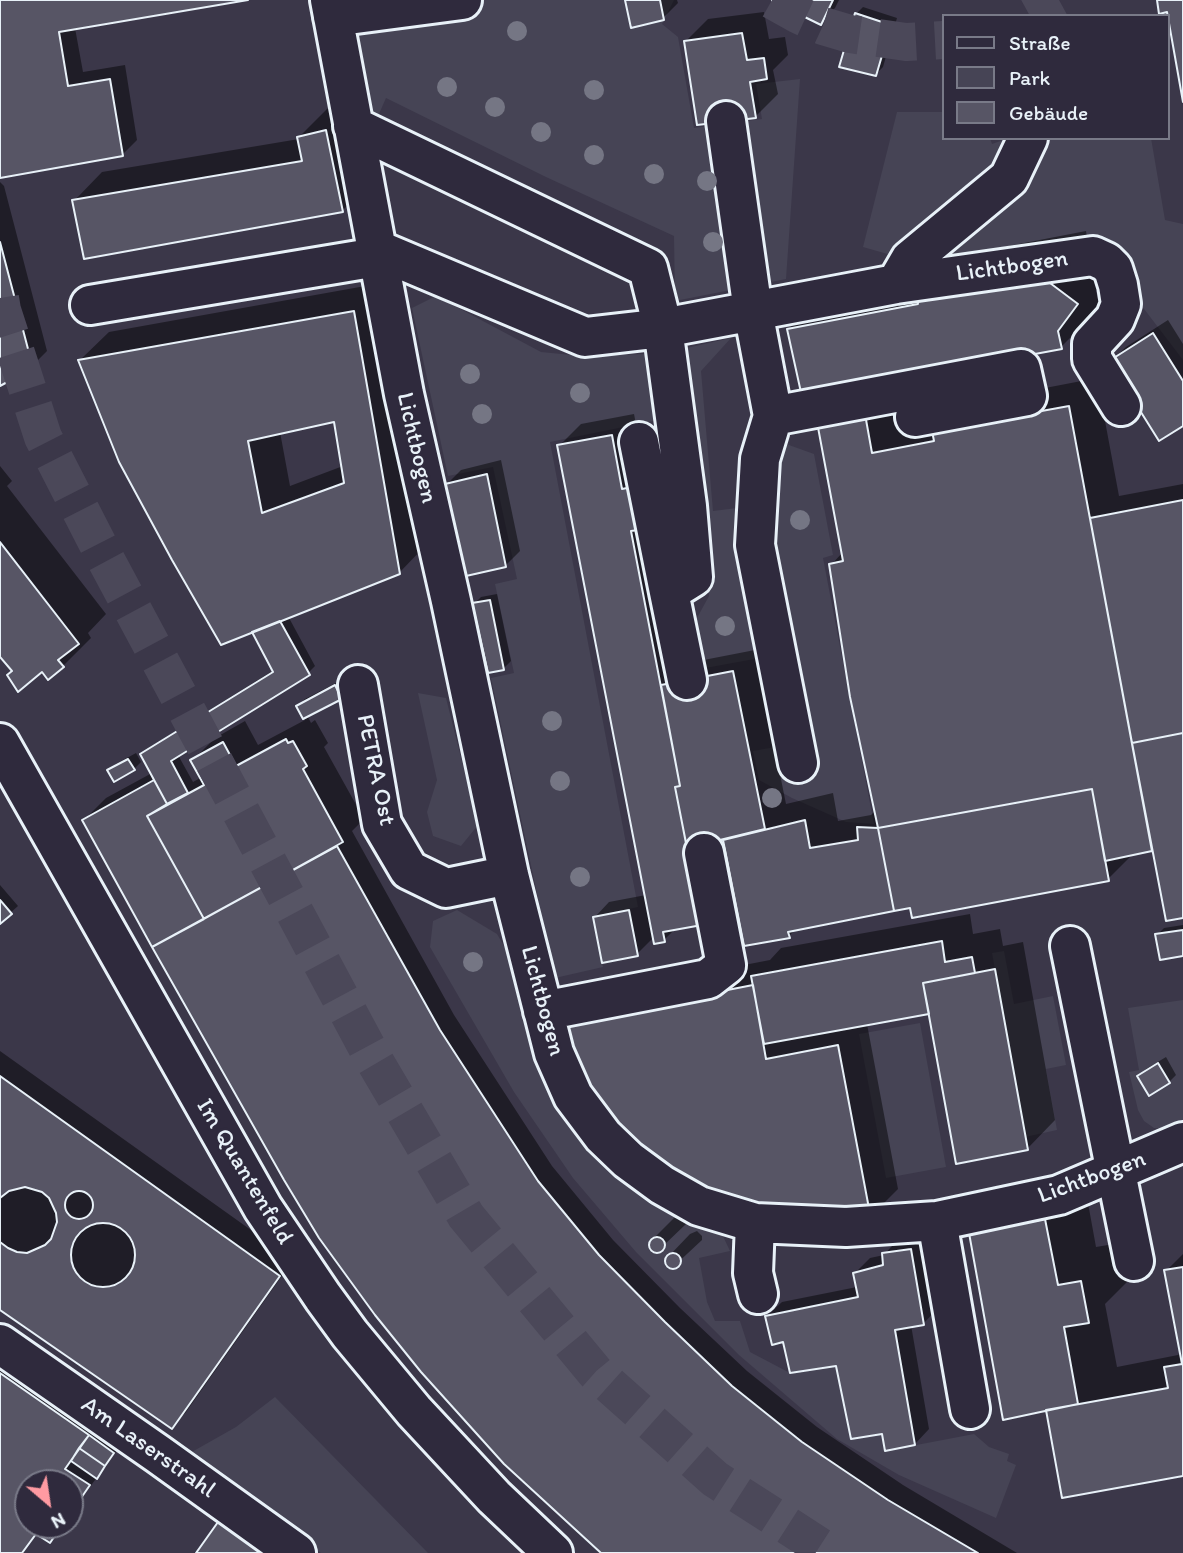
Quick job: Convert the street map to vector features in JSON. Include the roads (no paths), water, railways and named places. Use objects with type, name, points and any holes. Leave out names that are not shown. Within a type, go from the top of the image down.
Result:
[{"type":"lane","name":"Lichtbogen","points":[[462,0],[331,9],[404,394],[509,875],[554,1054],[573,1096],[603,1136],[628,1160],[662,1185],[699,1206],[755,1223],[846,1227],[937,1221],[1059,1195],[1183,1142]]},
{"type":"lane","points":[[726,121],[753,311],[773,416],[760,459],[755,545],[798,763]]},
{"type":"lane","points":[[353,126],[648,268],[663,328],[687,506],[693,577],[669,592]]},
{"type":"lane","points":[[895,284],[910,260],[1009,178],[1027,140]]},
{"type":"lane","name":"Lichtbogen","points":[[377,253],[585,337],[663,328],[895,284],[1093,256],[1106,262],[1113,270],[1121,304],[1115,319],[1092,344],[1092,359],[1121,406]]},
{"type":"lane","points":[[90,305],[377,253]]},
{"type":"lane","points":[[773,416],[1021,369],[1027,396],[915,417]]},
{"type":"lane","points":[[639,442],[687,680]]},
{"type":"lane","name":"PETRA Ost","points":[[358,685],[382,824],[409,870],[446,888],[509,875]]},
{"type":"lane","name":"Im Quantenfeld","points":[[0,743],[263,1208],[323,1297],[363,1324],[414,1411],[504,1485],[553,1553]]},
{"type":"lane","points":[[543,1012],[708,979],[726,964],[704,853]]},
{"type":"lane","points":[[1070,946],[1134,1261]]},
{"type":"lane","points":[[937,1221],[970,1409]]},
{"type":"lane","points":[[755,1223],[753,1273],[758,1294]]},
{"type":"lane","name":"Am Laserstrahl","points":[[0,1344],[296,1553]]},
{"type":"tunnel","points":[[772,0],[823,26],[850,34],[906,42],[942,40]]},
{"type":"tunnel","points":[[1034,14],[1059,0]]},
{"type":"tunnel","points":[[0,298],[43,437],[370,1053],[466,1216],[595,1372],[715,1479],[830,1553]]}]
